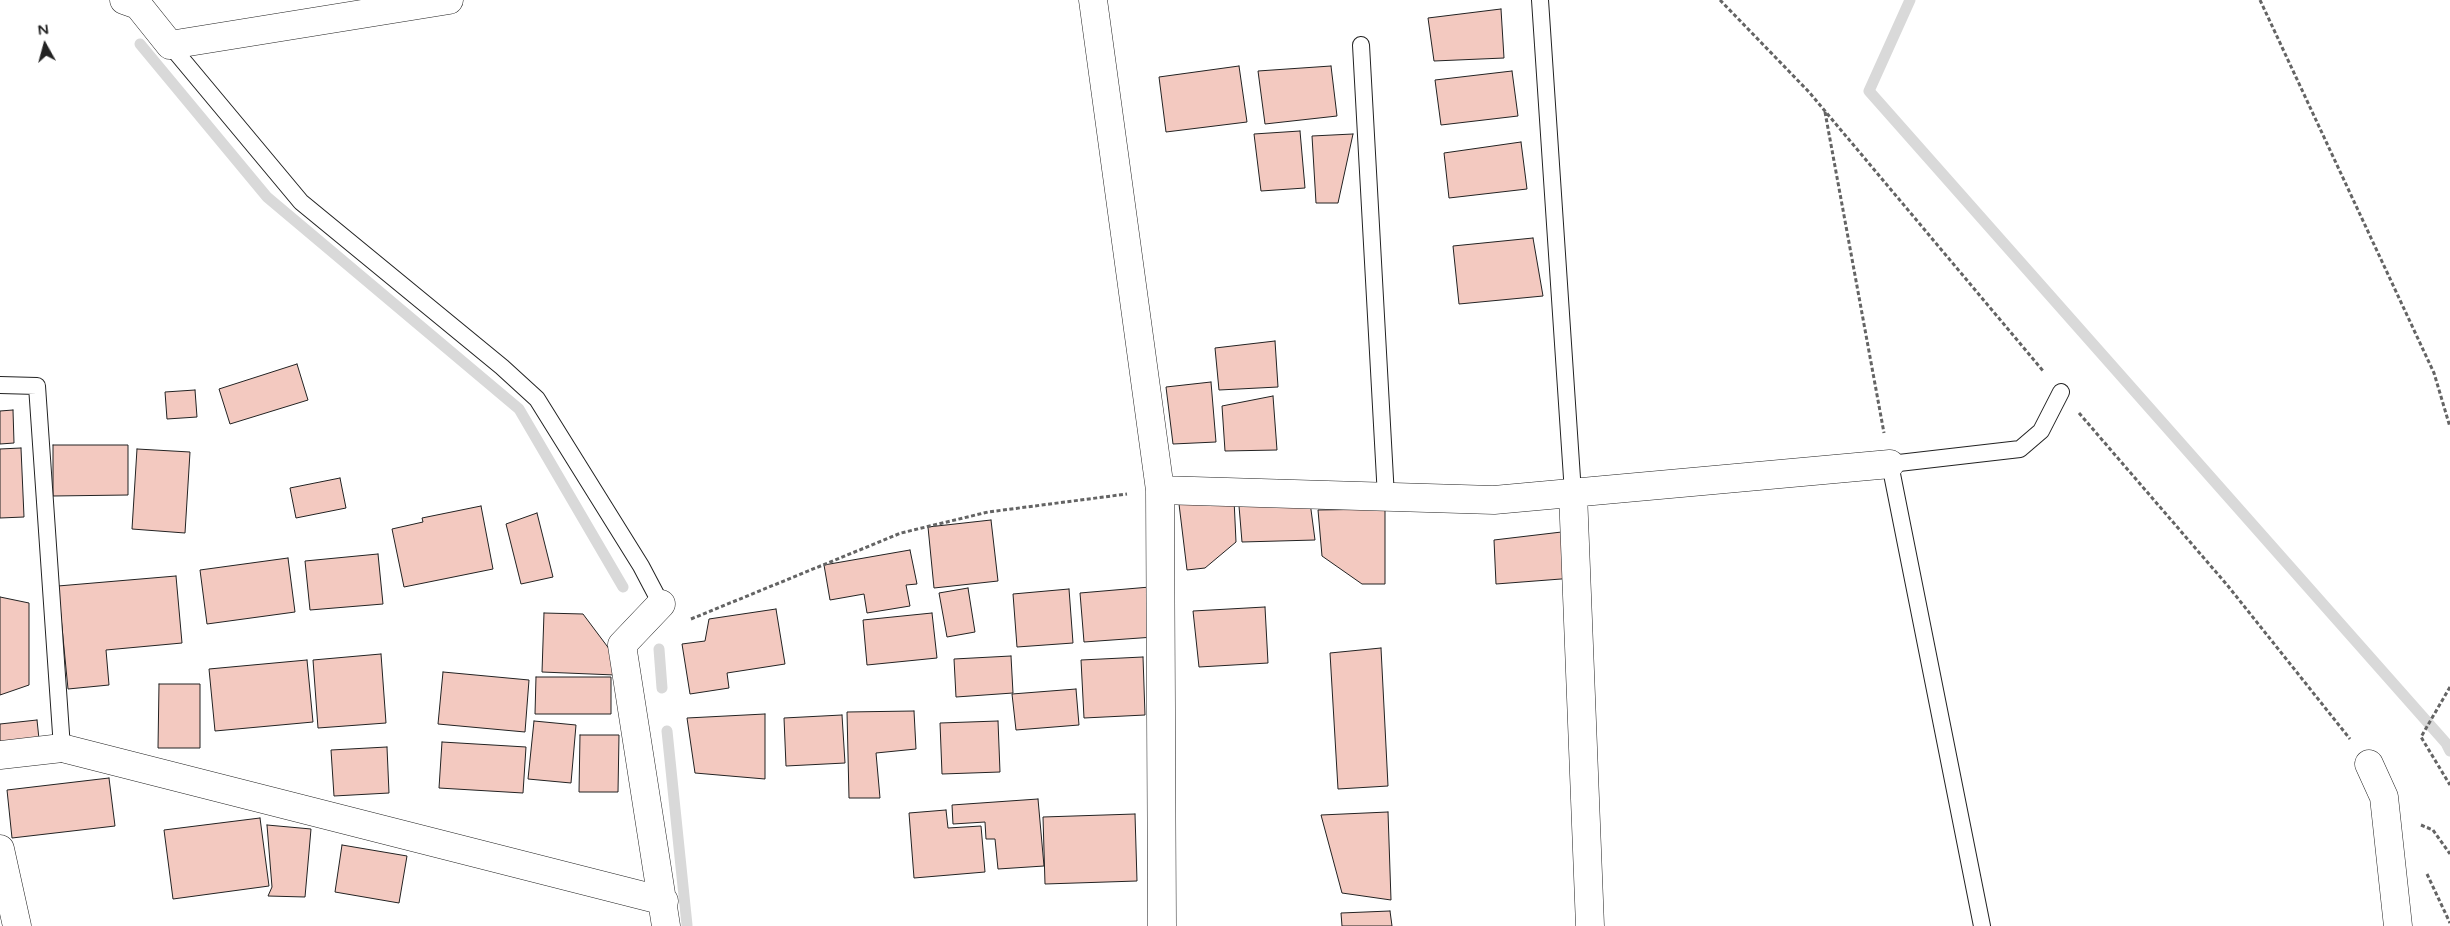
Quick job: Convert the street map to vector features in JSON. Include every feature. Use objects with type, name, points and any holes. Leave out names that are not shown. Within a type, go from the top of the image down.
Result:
[{"type":"street","points":[[124,0],[138,5],[170,45],[449,0]]},
{"type":"street","points":[[1093,0],[1160,490],[1162,926]]},
{"type":"street","points":[[1160,490],[1494,500],[1890,464]]},
{"type":"street","points":[[1573,493],[1590,926]]},
{"type":"street","points":[[0,755],[62,748],[665,913],[622,645],[658,608]]},
{"type":"street","points":[[2369,764],[2384,797],[2398,926]]},
{"type":"street","points":[[0,849],[17,926]]},
{"type":"lane","points":[[1540,0],[1573,493]]},
{"type":"lane","points":[[170,45],[301,202],[502,367],[537,399],[640,566],[658,608]]},
{"type":"lane","points":[[1361,45],[1386,497]]},
{"type":"lane","points":[[0,385],[37,386],[62,748]]},
{"type":"lane","points":[[1982,926],[1890,464],[2020,449],[2041,431],[2061,392]]},
{"type":"path","points":[[2260,0],[2434,373],[2450,427]]},
{"type":"path","points":[[1825,112],[1890,464]]},
{"type":"path","points":[[658,608],[672,626],[901,533],[988,512],[1160,490]]},
{"type":"path","points":[[2450,688],[2421,737],[2450,785]]},
{"type":"path","points":[[2417,824],[2433,830],[2450,854]]},
{"type":"building","points":[[1501,9],[1504,58],[1434,61],[1428,18]]},
{"type":"building","points":[[1239,66],[1247,122],[1166,132],[1159,77]]},
{"type":"building","points":[[1331,66],[1337,116],[1265,124],[1258,71]]},
{"type":"building","points":[[1512,71],[1518,116],[1441,125],[1435,80]]},
{"type":"building","points":[[1300,131],[1305,188],[1261,191],[1254,134]]},
{"type":"building","points":[[1353,134],[1338,203],[1316,203],[1312,136]]},
{"type":"building","points":[[1521,142],[1527,189],[1449,198],[1444,153]]},
{"type":"building","points":[[1533,238],[1543,296],[1459,304],[1453,246]]},
{"type":"building","points":[[1275,341],[1278,387],[1219,390],[1215,348]]},
{"type":"building","points":[[297,364],[308,400],[230,424],[219,389]]},
{"type":"building","points":[[1211,382],[1216,442],[1173,444],[1166,387]]},
{"type":"building","points":[[195,390],[197,417],[167,419],[165,392]]},
{"type":"building","points":[[1273,396],[1277,450],[1225,451],[1222,406]]},
{"type":"building","points":[[13,410],[14,443],[0,444],[0,411]]},
{"type":"building","points":[[53,445],[128,445],[128,495],[53,496]]},
{"type":"building","points":[[21,448],[24,517],[0,518],[0,449]]},
{"type":"building","points":[[137,449],[190,452],[185,533],[132,529]]},
{"type":"building","points":[[340,478],[346,508],[296,518],[290,488]]},
{"type":"building","points":[[1234,499],[1236,542],[1205,568],[1187,570],[1179,504]]},
{"type":"building","points":[[1310,502],[1315,540],[1242,542],[1239,506]]},
{"type":"building","points":[[481,506],[493,569],[404,587],[392,529],[423,522],[422,518]]},
{"type":"building","points":[[1385,509],[1385,584],[1362,584],[1322,556],[1318,510]]},
{"type":"building","points":[[537,513],[553,577],[521,584],[506,524]]},
{"type":"building","points":[[991,520],[998,581],[934,588],[928,527]]},
{"type":"building","points":[[1570,531],[1574,578],[1496,584],[1494,540]]},
{"type":"building","points":[[910,550],[917,584],[906,585],[910,606],[867,613],[864,594],[830,600],[824,565]]},
{"type":"building","points":[[378,554],[383,604],[310,610],[305,561]]},
{"type":"building","points":[[288,558],[295,612],[207,624],[200,570]]},
{"type":"building","points":[[176,576],[182,643],[106,650],[109,685],[68,689],[58,586]]},
{"type":"building","points":[[1150,587],[1154,637],[1084,642],[1080,593]]},
{"type":"building","points":[[968,588],[975,632],[947,637],[939,593]]},
{"type":"building","points":[[1069,589],[1073,643],[1017,647],[1013,594]]},
{"type":"building","points":[[0,597],[29,603],[29,685],[0,695]]},
{"type":"building","points":[[1265,607],[1268,663],[1199,667],[1193,611]]},
{"type":"building","points":[[776,609],[785,664],[727,673],[729,688],[690,694],[682,644],[705,641],[709,619]]},
{"type":"building","points":[[544,613],[583,614],[616,658],[615,675],[542,672]]},
{"type":"building","points":[[932,613],[937,658],[867,665],[863,620]]},
{"type":"building","points":[[1381,648],[1388,786],[1338,789],[1330,653]]},
{"type":"building","points":[[381,654],[386,723],[318,728],[313,660]]},
{"type":"building","points":[[1011,656],[1013,693],[956,697],[954,659]]},
{"type":"building","points":[[1143,657],[1145,715],[1084,718],[1081,660]]},
{"type":"building","points":[[307,660],[313,722],[215,731],[209,669]]},
{"type":"building","points":[[443,672],[529,680],[525,732],[438,724]]},
{"type":"building","points":[[536,677],[611,677],[611,714],[535,714]]},
{"type":"building","points":[[159,684],[200,684],[200,748],[158,748]]},
{"type":"building","points":[[1076,689],[1079,725],[1016,730],[1012,694]]},
{"type":"building","points":[[914,711],[916,749],[876,753],[880,798],[849,798],[847,712]]},
{"type":"building","points":[[765,714],[765,779],[695,773],[687,718]]},
{"type":"building","points":[[842,715],[845,763],[786,766],[784,718]]},
{"type":"building","points":[[37,720],[39,739],[0,743],[0,724]]},
{"type":"building","points":[[534,721],[576,725],[571,783],[528,779]]},
{"type":"building","points":[[998,721],[1000,772],[942,774],[940,723]]},
{"type":"building","points":[[580,735],[619,735],[618,792],[579,792]]},
{"type":"building","points":[[442,742],[526,747],[523,793],[439,788]]},
{"type":"building","points":[[387,747],[389,793],[334,796],[331,750]]},
{"type":"building","points":[[109,778],[115,826],[12,838],[7,790]]},
{"type":"building","points":[[1038,799],[1044,866],[998,869],[995,839],[986,839],[985,822],[953,824],[952,805]]},
{"type":"building","points":[[946,810],[948,828],[981,826],[985,872],[914,878],[909,813]]},
{"type":"building","points":[[1388,812],[1391,900],[1342,893],[1321,815]]},
{"type":"building","points":[[1135,814],[1137,881],[1045,884],[1043,817]]},
{"type":"building","points":[[260,818],[269,886],[173,899],[164,830]]},
{"type":"building","points":[[267,825],[311,829],[305,897],[268,896],[272,887]]},
{"type":"building","points":[[342,845],[407,856],[399,903],[335,892]]},
{"type":"building","points":[[1390,911],[1392,926],[1342,926],[1341,913]]},
{"type":"waterway","points":[[1910,0],[1869,91],[2446,743],[2450,751]]},
{"type":"waterway","points":[[140,44],[267,197],[519,409],[623,587]]},
{"type":"waterway","points":[[659,649],[662,688]]},
{"type":"waterway","points":[[667,731],[687,925]]}]
